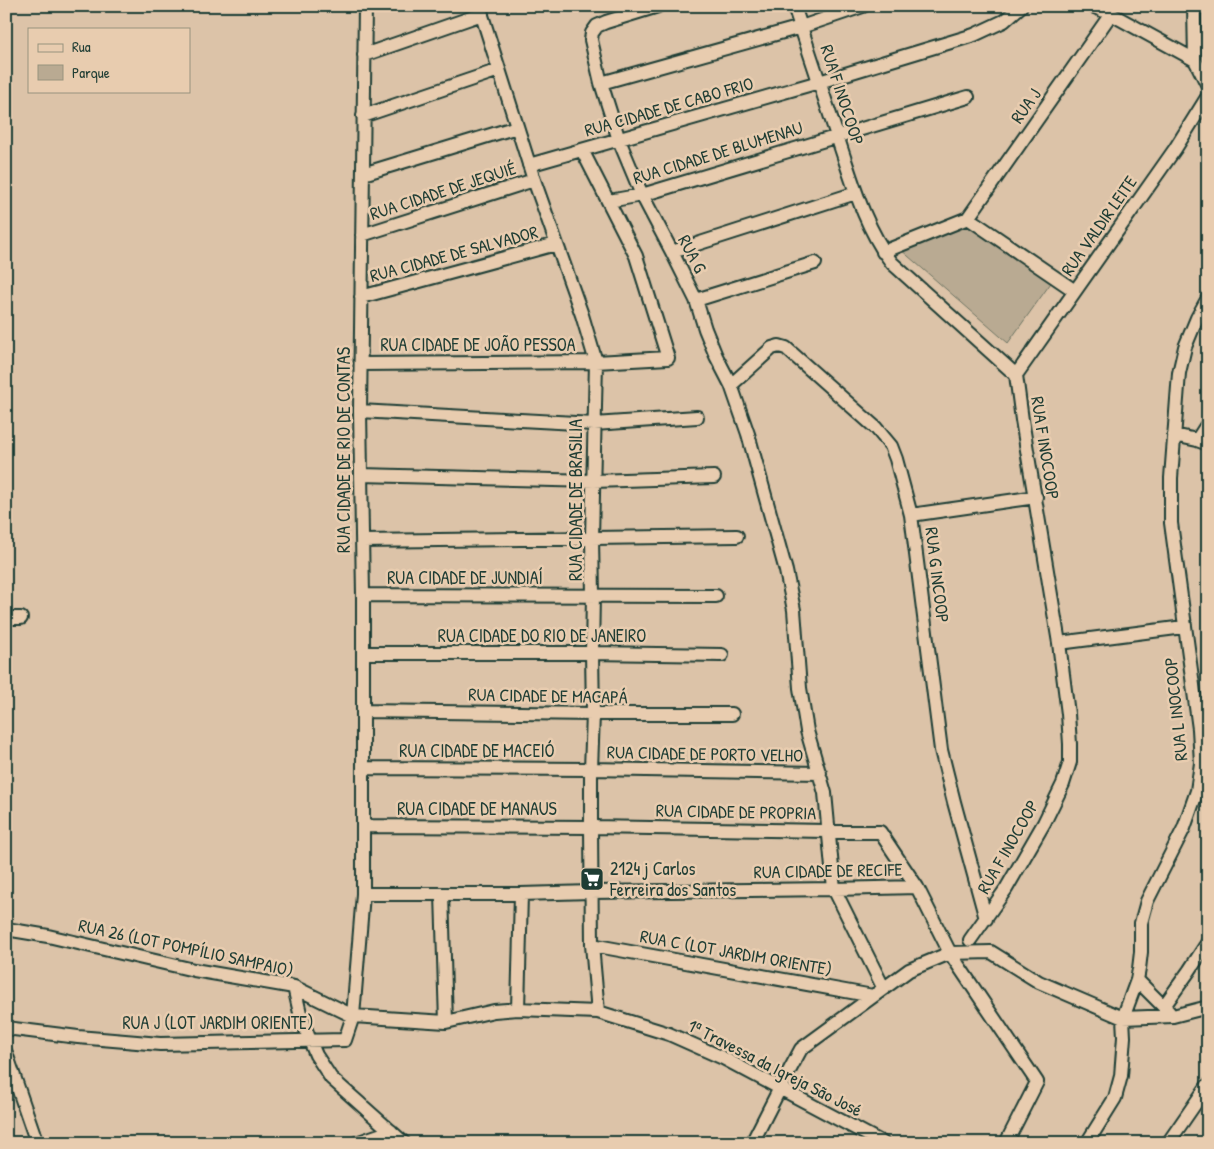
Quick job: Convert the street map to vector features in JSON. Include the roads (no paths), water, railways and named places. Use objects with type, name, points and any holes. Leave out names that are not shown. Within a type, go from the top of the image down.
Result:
[{"type":"street","name":"RUA CIDADE DE RIO DE CONTAS","points":[[353,1016],[364,894],[360,411],[365,6]]},
{"type":"street","name":"RUA G","points":[[658,6],[597,26],[592,33],[591,40],[601,83],[619,140],[642,195],[696,300],[705,329],[731,385],[748,434],[786,571],[794,610],[800,688],[807,730],[825,793],[834,889]]},
{"type":"street","name":"RUA F INOCOOP","points":[[794,6],[856,193],[873,234],[883,252],[892,263],[1016,375],[1059,643],[1068,714],[1070,762],[1063,784],[1044,823],[1006,889],[970,940]]},
{"type":"street","points":[[601,83],[801,27],[863,6]]},
{"type":"street","name":"RUA CIDADE DE CABO FRIO","points":[[529,165],[819,82],[974,35],[1004,21],[1021,6]]},
{"type":"street","points":[[1092,6],[1112,14],[1195,60]]},
{"type":"street","points":[[1194,6],[1195,60],[1208,86]]},
{"type":"street","points":[[364,55],[480,10]]},
{"type":"street","name":"RUA CIDADE DE BRASILIA","points":[[480,10],[529,165],[582,315],[596,362],[592,538],[591,892],[592,945],[598,1012]]},
{"type":"street","name":"RUA J","points":[[968,218],[1112,14]]},
{"type":"street","points":[[364,116],[499,70]]},
{"type":"street","name":"RUA VALDIR LEITE","points":[[1016,375],[1175,149],[1208,96]]},
{"type":"street","name":"RUA CIDADE DE BLUMENAU","points":[[609,201],[642,195],[968,97]]},
{"type":"street","points":[[362,174],[517,127]]},
{"type":"street","points":[[582,150],[609,201]]},
{"type":"street","name":"RUA CIDADE DE JEQUIÉ","points":[[362,236],[534,180]]},
{"type":"street","points":[[672,252],[856,193]]},
{"type":"street","name":"RUA CIDADE DE JOÃO PESSOA","points":[[361,364],[596,362],[668,358],[636,256],[609,201]]},
{"type":"street","points":[[883,252],[968,218],[1075,291]]},
{"type":"street","name":"RUA CIDADE DE SALVADOR","points":[[361,297],[556,244]]},
{"type":"street","points":[[696,300],[814,263]]},
{"type":"street","name":"RUA L INOCOOP","points":[[1123,1018],[1137,980],[1141,952],[1141,923],[1147,901],[1184,828],[1197,791],[1201,764],[1203,728],[1184,627],[1171,523],[1171,478],[1179,373],[1185,347],[1208,298]]},
{"type":"street","name":"RUA G INCOOP","points":[[731,385],[772,348],[779,346],[786,348],[876,428],[891,446],[911,515],[941,750],[986,919]]},
{"type":"street","points":[[360,411],[594,424],[697,417]]},
{"type":"street","points":[[1174,435],[1202,442],[1208,423]]},
{"type":"street","points":[[361,475],[594,482],[714,477]]},
{"type":"street","points":[[911,515],[1036,497]]},
{"type":"street","points":[[362,541],[737,536]]},
{"type":"street","name":"RUA CIDADE DE JUNDIAÍ","points":[[363,595],[716,596]]},
{"type":"street","points":[[6,618],[21,618]]},
{"type":"street","points":[[1059,643],[1184,627]]},
{"type":"street","name":"RUA CIDADE DO RIO DE JANEIRO","points":[[363,652],[722,655]]},
{"type":"street","name":"RUA CIDADE DE MACAPÁ","points":[[362,711],[732,714]]},
{"type":"street","name":"RUA CIDADE DE MACEIÓ","points":[[363,768],[591,769]]},
{"type":"street","name":"RUA CIDADE DE PORTO VELHO","points":[[591,769],[820,773]]},
{"type":"street","name":"RUA CIDADE DE MANAUS","points":[[363,826],[591,827]]},
{"type":"street","name":"RUA CIDADE DE PROPRIA","points":[[591,827],[880,832],[917,887]]},
{"type":"street","points":[[917,887],[950,953],[1037,1082],[1006,1143]]},
{"type":"street","name":"RUA CIDADE DE RECIFE","points":[[364,894],[521,894],[917,887]]},
{"type":"street","points":[[834,889],[882,986]]},
{"type":"street","points":[[442,894],[446,1022]]},
{"type":"street","points":[[518,1009],[521,894]]},
{"type":"street","name":"RUA 26 (LOT POMPÍLIO SAMPAIO)","points":[[6,930],[48,936],[194,970],[294,987],[353,1016]]},
{"type":"street","points":[[1168,1011],[1189,971],[1208,942]]},
{"type":"street","name":"RUA C (LOT JARDIM ORIENTE)","points":[[592,945],[873,996]]},
{"type":"street","points":[[752,1143],[802,1049],[909,970],[950,953],[991,952],[1039,982],[1123,1018],[1168,1011],[1208,1008]]},
{"type":"street","points":[[1137,980],[1168,1011]]},
{"type":"street","points":[[294,987],[300,1013],[310,1041],[316,1055],[331,1078],[404,1143]]},
{"type":"street","name":"1ª Travessa da Igreja São José","points":[[353,1016],[446,1022],[494,1011],[518,1009],[598,1012],[669,1034],[723,1058],[883,1143]]},
{"type":"street","name":"RUA J (LOT JARDIM ORIENTE)","points":[[6,1028],[78,1037],[160,1044],[345,1040],[353,1016]]},
{"type":"street","points":[[1087,1143],[1115,1098],[1121,1076],[1124,1037],[1123,1018]]},
{"type":"street","points":[[6,1053],[37,1143]]},
{"type":"street","points":[[1168,1143],[1208,1085]]},
{"type":"street","points":[[356,1143],[391,1131]]},
{"type":"place","name":"2124 j Carlos Ferreira dos Santos","points":[[592,879]]}]
